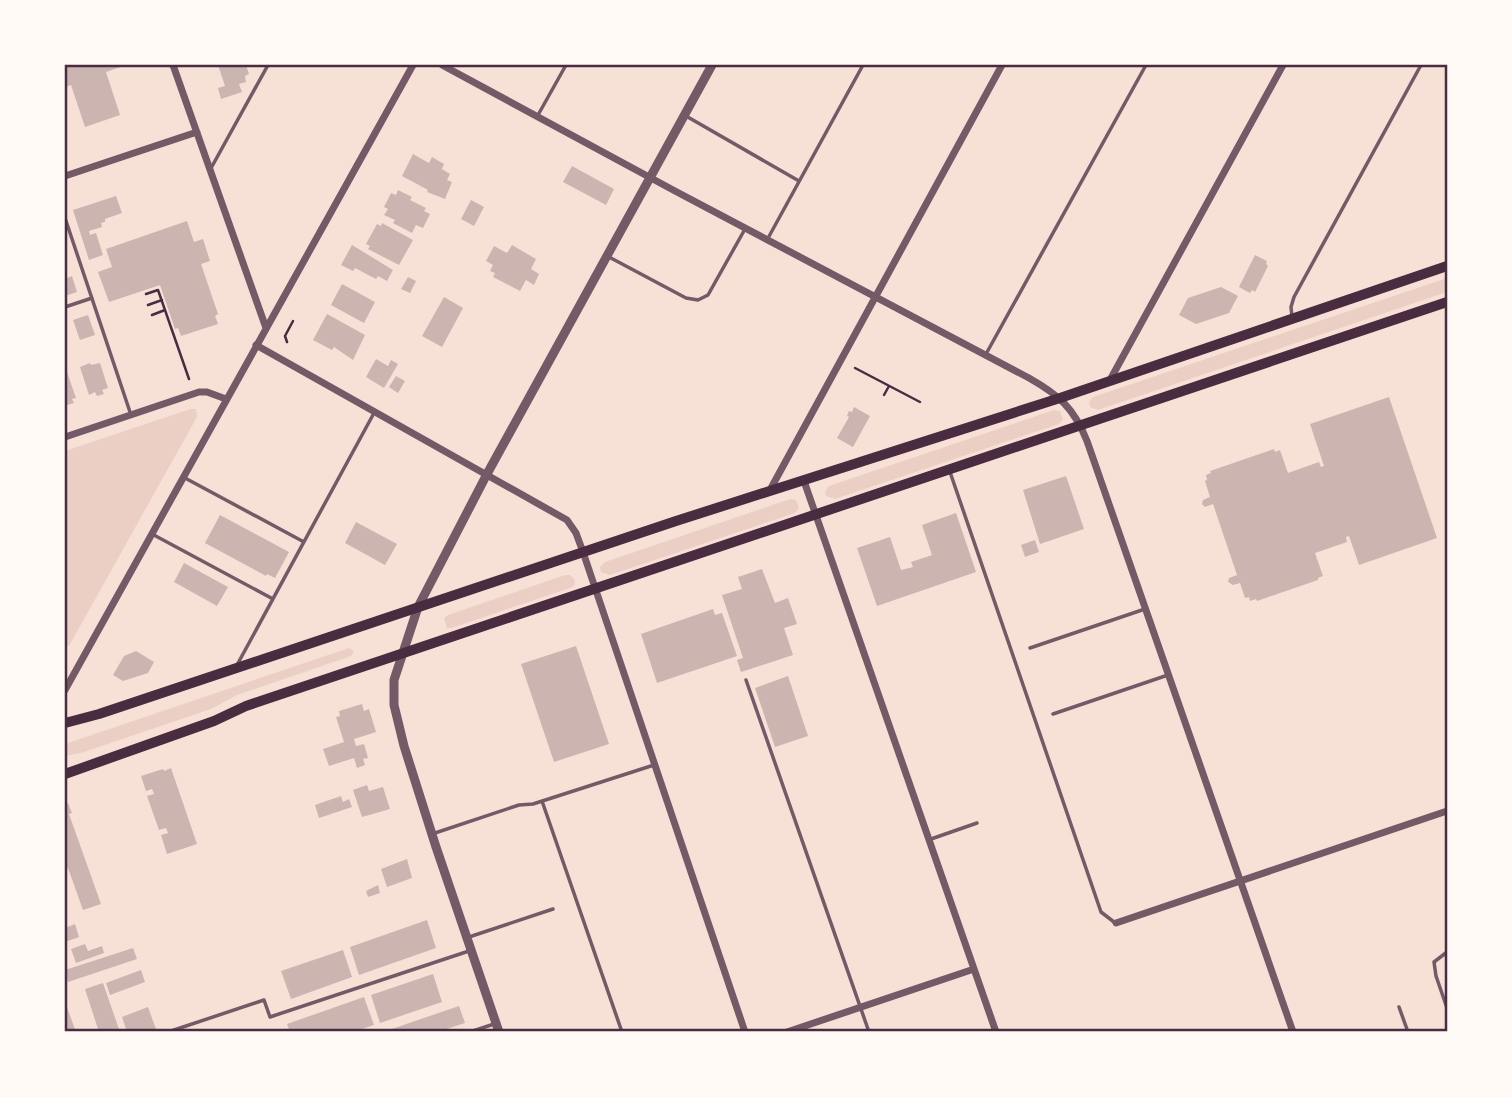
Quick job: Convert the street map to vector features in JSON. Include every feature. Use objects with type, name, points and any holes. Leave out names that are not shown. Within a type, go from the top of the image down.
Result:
[{"type":"main road","points":[[65,723],[99,714],[770,490],[1060,398],[1446,265]]},
{"type":"main road","points":[[65,774],[214,721],[246,706],[1447,302]]},
{"type":"street","points":[[173,65],[266,328]]},
{"type":"street","points":[[65,690],[414,65]]},
{"type":"street","points":[[442,65],[985,355],[1060,398],[1076,416],[1293,1032]]},
{"type":"street","points":[[498,1028],[432,835],[394,705],[394,680],[418,607],[487,474],[712,65]]},
{"type":"street","points":[[770,490],[1002,65]]},
{"type":"street","points":[[1110,381],[1283,65]]},
{"type":"street","points":[[65,176],[197,132]]},
{"type":"street","points":[[256,345],[567,520],[576,533],[583,552],[745,1032]]},
{"type":"street","points":[[65,437],[201,391],[226,399]]},
{"type":"street","points":[[804,481],[996,1032]]},
{"type":"street","points":[[1116,923],[1447,811]]},
{"type":"street","points":[[787,1032],[974,969]]},
{"type":"lane","points":[[210,170],[268,65]]},
{"type":"lane","points":[[538,116],[566,65]]},
{"type":"lane","points":[[767,240],[863,65]]},
{"type":"lane","points":[[985,355],[1146,65]]},
{"type":"lane","points":[[1292,319],[1291,306],[1294,298],[1421,65]]},
{"type":"lane","points":[[685,115],[799,181]]},
{"type":"lane","points":[[65,218],[131,415]]},
{"type":"lane","points":[[607,256],[686,298],[698,300],[708,295],[745,229]]},
{"type":"lane","points":[[65,307],[92,298]]},
{"type":"lane","points":[[235,669],[375,412]]},
{"type":"lane","points":[[949,470],[1101,912],[1116,923]]},
{"type":"lane","points":[[184,477],[304,542]]},
{"type":"lane","points":[[152,534],[273,599]]},
{"type":"lane","points":[[1030,648],[1145,609]]},
{"type":"lane","points":[[1053,715],[1168,675]]},
{"type":"lane","points":[[746,680],[869,1032]]},
{"type":"lane","points":[[432,835],[519,805],[542,801],[654,765]]},
{"type":"lane","points":[[542,801],[622,1032]]},
{"type":"lane","points":[[929,839],[977,823]]},
{"type":"lane","points":[[467,937],[553,909]]},
{"type":"lane","points":[[168,1032],[264,1000],[270,1017],[471,950]]},
{"type":"lane","points":[[1447,952],[1434,962],[1447,1008]]},
{"type":"lane","points":[[1399,1007],[1408,1032]]},
{"type":"lane","points":[[470,1032],[498,1028]]},
{"type":"path","points":[[146,294],[158,290],[189,379]]},
{"type":"path","points":[[148,304],[162,300]]},
{"type":"path","points":[[152,315],[165,310]]},
{"type":"path","points":[[287,342],[285,336],[293,321]]},
{"type":"path","points":[[855,368],[920,402]]},
{"type":"path","points":[[884,395],[889,386]]},
{"type":"shaded area","points":[[1447,278],[1447,292],[1098,410],[1090,407],[1089,402],[1093,397]]},
{"type":"shaded area","points":[[196,409],[197,417],[69,646],[65,645],[65,451]]},
{"type":"shaded area","points":[[1054,410],[1060,411],[1063,419],[1059,424],[835,499],[826,496],[825,491],[829,486]]},
{"type":"shaded area","points":[[790,499],[796,500],[799,508],[795,513],[610,575],[601,572],[600,567],[605,562]]},
{"type":"shaded area","points":[[570,575],[575,580],[574,586],[447,628],[444,618],[448,615]]},
{"type":"shaded area","points":[[349,648],[354,651],[351,656],[237,695],[211,709],[65,756],[65,744]]},
{"type":"building","points":[[65,65],[126,65],[106,72],[120,115],[85,127],[71,85],[65,87]]},
{"type":"building","points":[[218,65],[246,65],[249,74],[245,76],[246,82],[239,84],[242,92],[221,99],[218,88],[225,86]]},
{"type":"building","points":[[413,154],[429,163],[432,157],[444,164],[442,169],[450,174],[447,180],[452,182],[445,199],[427,192],[428,190],[402,176]]},
{"type":"building","points":[[572,166],[614,189],[606,205],[563,182]]},
{"type":"building","points":[[398,190],[412,197],[410,200],[426,208],[424,211],[430,214],[423,228],[416,225],[412,233],[384,215],[388,209],[384,207],[391,193],[396,195]]},
{"type":"building","points":[[116,196],[122,213],[105,219],[105,222],[101,223],[102,227],[89,231],[90,235],[96,233],[103,255],[89,260],[73,210]]},
{"type":"building","points":[[471,200],[484,207],[474,226],[461,219]]},
{"type":"building","points":[[187,221],[194,242],[203,239],[210,261],[201,264],[218,314],[215,316],[218,324],[181,336],[178,328],[175,329],[160,285],[109,302],[98,272],[112,267],[106,249]]},
{"type":"building","points":[[382,223],[413,240],[399,265],[368,249],[370,246],[366,244],[377,224],[381,226]]},
{"type":"building","points":[[352,245],[393,270],[387,281],[341,265]]},
{"type":"building","points":[[512,245],[536,259],[531,269],[539,274],[534,285],[526,280],[520,291],[493,277],[495,273],[490,271],[493,265],[486,261],[494,246],[507,253]]},
{"type":"building","points":[[1255,255],[1267,261],[1268,266],[1255,292],[1252,290],[1250,293],[1239,287]]},
{"type":"building","points":[[72,276],[77,292],[65,296],[65,279]]},
{"type":"building","points":[[408,277],[416,281],[410,293],[401,289]]},
{"type":"building","points":[[342,284],[375,302],[364,323],[331,305]]},
{"type":"building","points":[[1221,287],[1238,296],[1229,313],[1196,324],[1179,315],[1188,298]]},
{"type":"building","points":[[444,297],[463,308],[442,347],[422,336]]},
{"type":"building","points":[[327,314],[365,335],[353,360],[334,347],[332,350],[313,340]]},
{"type":"building","points":[[88,315],[95,335],[80,340],[73,320]]},
{"type":"building","points":[[376,359],[388,366],[391,360],[398,364],[384,388],[366,377]]},
{"type":"building","points":[[100,363],[108,388],[102,390],[104,394],[97,396],[95,392],[89,395],[80,367]]},
{"type":"building","points":[[67,372],[76,398],[72,399],[74,403],[65,405],[65,373]]},
{"type":"building","points":[[396,376],[405,381],[398,393],[389,387]]},
{"type":"building","points":[[1389,397],[1437,538],[1359,565],[1349,536],[1346,537],[1347,542],[1315,553],[1323,576],[1318,580],[1257,601],[1245,598],[1240,583],[1233,585],[1228,582],[1229,578],[1237,575],[1213,504],[1205,507],[1202,504],[1203,500],[1210,497],[1206,475],[1211,473],[1210,471],[1274,449],[1275,452],[1280,450],[1288,473],[1319,462],[1321,467],[1324,466],[1310,424]]},
{"type":"building","points":[[854,407],[870,416],[853,447],[837,438],[849,417],[849,411],[852,412]]},
{"type":"building","points":[[1066,476],[1084,529],[1040,544],[1023,490]]},
{"type":"building","points":[[956,513],[976,572],[877,606],[857,548],[890,537],[901,570],[913,567],[911,562],[932,555],[922,525]]},
{"type":"building","points":[[220,515],[289,552],[275,578],[267,574],[266,576],[205,543]]},
{"type":"building","points":[[356,522],[397,544],[385,565],[345,543]]},
{"type":"building","points":[[1035,540],[1039,552],[1025,557],[1021,545]]},
{"type":"building","points":[[184,563],[228,587],[217,606],[174,582]]},
{"type":"building","points":[[762,569],[775,603],[788,598],[797,624],[784,628],[793,655],[741,672],[737,660],[743,658],[722,595],[742,589],[738,577]]},
{"type":"building","points":[[713,609],[715,615],[722,613],[737,656],[657,683],[641,634]]},
{"type":"building","points":[[576,646],[609,744],[554,762],[521,664]]},
{"type":"building","points":[[136,651],[154,662],[148,673],[123,681],[113,675],[124,656]]},
{"type":"building","points":[[788,676],[808,736],[775,747],[755,688]]},
{"type":"building","points":[[362,704],[364,711],[369,709],[376,732],[354,739],[356,746],[364,744],[368,758],[363,759],[365,765],[357,768],[354,758],[329,766],[323,749],[344,742],[336,717],[340,716],[339,711]]},
{"type":"building","points":[[171,768],[197,844],[167,854],[161,835],[168,833],[166,828],[159,830],[147,796],[154,794],[152,789],[146,791],[141,776]]},
{"type":"building","points":[[367,785],[369,791],[383,787],[390,809],[362,817],[353,790]]},
{"type":"building","points":[[341,796],[343,802],[349,799],[352,807],[319,818],[315,805]]},
{"type":"building","points":[[68,803],[72,813],[69,814],[101,904],[83,910],[68,868],[65,869],[65,804]]},
{"type":"building","points":[[407,859],[412,878],[387,887],[381,869]]},
{"type":"building","points":[[378,885],[380,893],[368,897],[366,891]]},
{"type":"building","points":[[427,920],[436,948],[359,975],[350,947]]},
{"type":"building","points":[[75,924],[79,937],[65,942],[65,928]]},
{"type":"building","points":[[85,944],[88,951],[102,946],[104,953],[76,963],[71,949]]},
{"type":"building","points":[[133,948],[137,959],[68,982],[65,970]]},
{"type":"building","points":[[343,950],[352,977],[291,999],[281,971]]},
{"type":"building","points":[[141,970],[145,982],[110,995],[106,983]]},
{"type":"building","points":[[433,974],[442,1002],[380,1023],[371,995]]},
{"type":"building","points":[[103,983],[120,1032],[99,1032],[85,989]]},
{"type":"building","points":[[364,997],[374,1025],[353,1032],[290,1032],[287,1024]]},
{"type":"building","points":[[65,1002],[76,1032],[65,1032]]},
{"type":"building","points":[[459,1006],[465,1023],[437,1032],[383,1032]]},
{"type":"building","points":[[148,1007],[157,1032],[127,1032],[122,1017]]}]
